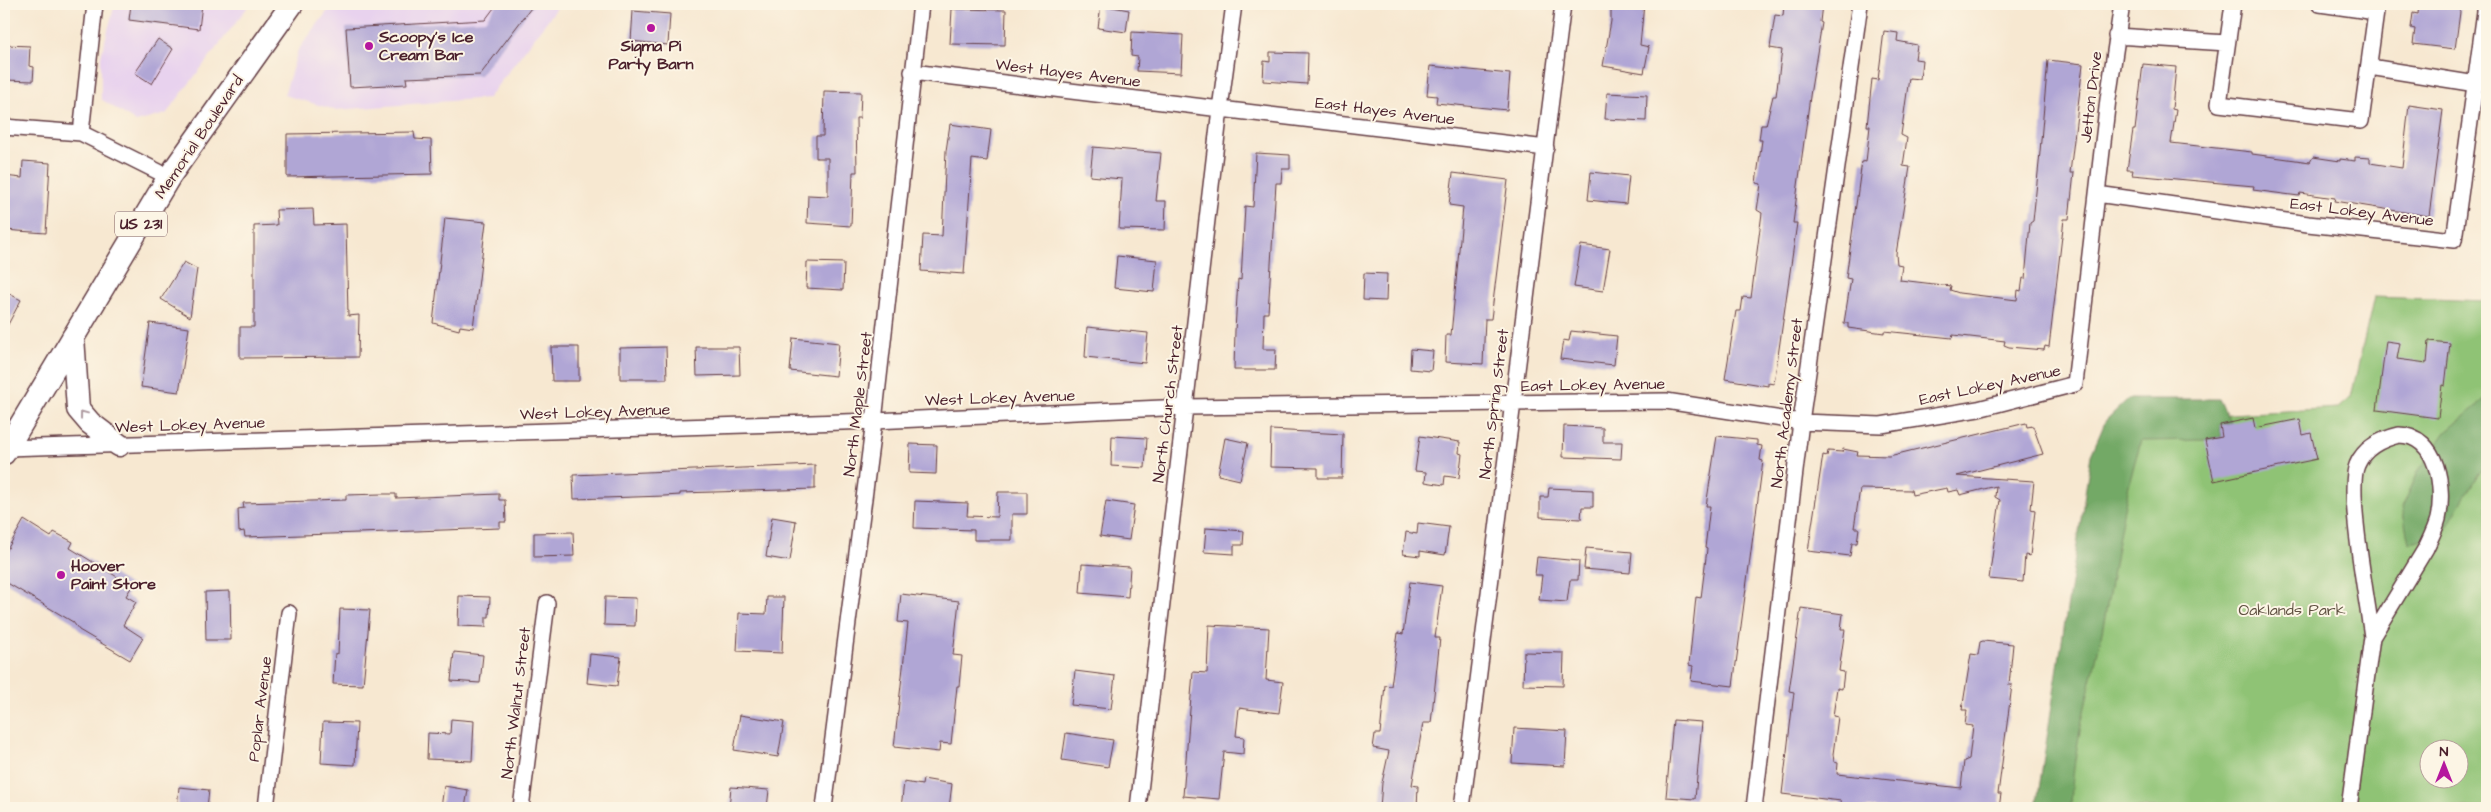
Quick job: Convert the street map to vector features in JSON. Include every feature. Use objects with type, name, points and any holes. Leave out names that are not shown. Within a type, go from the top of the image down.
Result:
[{"type":"main road","name":"Memorial Boulevard","points":[[5,451],[169,177],[292,4]]},
{"type":"main road","points":[[73,337],[78,409],[90,423],[119,445]]},
{"type":"street","points":[[81,133],[95,4]]},
{"type":"street","name":"North Maple Street","points":[[824,808],[874,421],[921,4]]},
{"type":"street","name":"North Church Street","points":[[1138,808],[1234,4]]},
{"type":"street","name":"North Spring Street","points":[[1462,808],[1511,404],[1564,4]]},
{"type":"street","name":"North Academy Street","points":[[1754,808],[1801,422],[1860,4]]},
{"type":"street","name":"Jetton Drive","points":[[2097,194],[2116,36],[2122,4]]},
{"type":"street","points":[[2232,4],[2219,104],[2362,121],[2376,12],[2320,4]]},
{"type":"street","name":"East Lokey Avenue","points":[[1185,408],[1666,401],[1801,422],[1881,425],[1978,409],[2075,384],[2097,194],[2308,224],[2454,240],[2486,4]]},
{"type":"street","points":[[2116,36],[2227,43]]},
{"type":"street","points":[[2370,67],[2476,84]]},
{"type":"street","name":"West Hayes Avenue","points":[[912,72],[1220,109]]},
{"type":"street","name":"East Hayes Avenue","points":[[1220,109],[1546,148]]},
{"type":"street","points":[[4,127],[81,133],[169,177]]},
{"type":"street","name":"West Lokey Avenue","points":[[5,451],[119,445],[874,421],[1185,408]]},
{"type":"street","points":[[2349,808],[2372,637],[2355,507],[2354,477],[2360,458],[2371,447],[2391,436],[2407,435],[2421,440],[2430,452],[2435,465],[2439,498],[2437,520],[2426,548],[2372,637]]},
{"type":"street","name":"North Walnut Street","points":[[521,808],[547,603]]},
{"type":"street","name":"Poplar Avenue","points":[[266,808],[289,613]]},
{"type":"shaded area","points":[[115,4],[250,4],[166,114],[136,122],[101,99],[101,56]]},
{"type":"shaded area","points":[[333,4],[560,4],[488,98],[336,110],[284,95],[298,50]]},
{"type":"green space","name":"Oaklands Park","points":[[2374,297],[2487,301],[2487,808],[2061,808],[2126,420],[2338,408],[2351,397]]},
{"type":"green space","points":[[2487,397],[2487,466],[2478,474],[2442,536],[2409,543],[2402,508],[2419,470],[2446,432]]},
{"type":"green space","points":[[2128,399],[2219,399],[2231,423],[2220,425],[2222,437],[2205,440],[2141,441],[2128,488],[2102,632],[2082,719],[2072,786],[2071,808],[2036,808],[2091,455],[2106,420]]},
{"type":"building","points":[[131,4],[202,4],[199,29],[129,20]]},
{"type":"building","points":[[497,4],[534,4],[480,75],[406,78],[407,84],[350,87],[346,28],[485,20]]},
{"type":"building","points":[[1611,4],[1644,4],[1640,45],[1649,47],[1644,73],[1603,66],[1611,21]]},
{"type":"building","points":[[1784,4],[1822,4],[1820,22],[1822,23],[1793,223],[1797,223],[1774,384],[1768,383],[1768,386],[1725,379],[1736,311],[1741,311],[1743,297],[1751,298],[1762,213],[1757,210],[1761,184],[1756,183],[1762,140],[1759,140],[1761,125],[1766,125],[1773,96],[1776,96],[1782,50],[1770,48],[1775,15],[1783,16]]},
{"type":"building","points":[[2419,4],[2461,5],[2455,49],[2413,44],[2415,29],[2411,28],[2413,13],[2418,14]]},
{"type":"building","points":[[1101,5],[1129,10],[1126,32],[1098,28]]},
{"type":"building","points":[[952,9],[1006,10],[1005,45],[950,44]]},
{"type":"building","name":"Sigma Pi Party Barn","points":[[633,11],[670,14],[668,45],[631,41]]},
{"type":"building","points":[[1884,31],[1898,33],[1897,41],[1917,45],[1915,59],[1922,60],[1920,79],[1909,78],[1901,135],[1907,138],[1903,166],[1910,167],[1896,254],[1897,264],[1902,265],[1900,280],[1951,286],[1950,290],[1959,293],[2017,300],[2018,290],[2021,291],[2023,278],[2025,279],[2030,223],[2033,221],[2048,60],[2083,64],[2070,173],[2074,173],[2069,219],[2064,219],[2049,347],[2045,346],[2044,350],[2009,347],[2004,345],[2005,341],[1953,335],[1952,338],[1884,331],[1884,333],[1848,328],[1848,323],[1844,323],[1851,279],[1846,278],[1862,161],[1866,162],[1870,126],[1867,126],[1872,79],[1878,80]]},
{"type":"building","points":[[1132,32],[1183,35],[1181,73],[1137,71],[1138,57],[1131,56]]},
{"type":"building","points":[[158,39],[173,49],[152,84],[135,73]]},
{"type":"building","points":[[7,45],[30,46],[29,66],[34,67],[33,81],[5,80]]},
{"type":"building","points":[[1270,52],[1308,53],[1307,84],[1263,81],[1264,61],[1270,62]]},
{"type":"building","points":[[2143,64],[2176,67],[2172,109],[2176,110],[2171,143],[2252,152],[2252,154],[2310,162],[2313,157],[2340,161],[2340,159],[2355,161],[2355,157],[2370,158],[2370,163],[2402,168],[2409,105],[2443,110],[2429,216],[2334,201],[2335,198],[2300,193],[2299,196],[2253,190],[2254,186],[2132,175],[2133,170],[2127,170],[2133,130],[2135,130]]},
{"type":"building","points":[[1430,66],[1510,74],[1507,110],[1436,103],[1437,96],[1427,95]]},
{"type":"building","points":[[824,91],[861,92],[860,118],[856,118],[857,172],[853,172],[851,226],[807,223],[808,195],[828,196],[828,158],[816,158],[816,136],[823,136]]},
{"type":"building","points":[[1607,93],[1647,95],[1646,121],[1605,119]]},
{"type":"building","points":[[950,124],[991,130],[987,161],[972,159],[964,274],[921,271],[923,235],[942,236],[946,151]]},
{"type":"building","points":[[414,132],[415,139],[431,140],[432,174],[287,177],[287,134]]},
{"type":"building","points":[[1093,147],[1161,153],[1156,201],[1166,201],[1165,230],[1119,229],[1122,179],[1090,176]]},
{"type":"building","points":[[1256,153],[1290,155],[1290,169],[1282,169],[1281,183],[1276,183],[1268,313],[1264,313],[1263,349],[1276,349],[1275,370],[1234,370],[1238,279],[1241,280],[1245,206],[1253,207]]},
{"type":"building","points":[[23,161],[50,163],[46,233],[4,230],[4,176],[22,178]]},
{"type":"building","points":[[1591,172],[1629,176],[1626,204],[1588,200]]},
{"type":"building","points":[[1453,173],[1508,180],[1491,319],[1485,319],[1483,364],[1445,362],[1446,335],[1451,335],[1463,207],[1449,205]]},
{"type":"building","points":[[313,209],[314,225],[346,224],[348,316],[359,315],[358,357],[240,358],[240,327],[254,327],[254,226],[277,225],[276,210]]},
{"type":"building","points":[[445,218],[486,222],[473,328],[460,326],[459,330],[433,323]]},
{"type":"building","points":[[1581,245],[1610,249],[1603,291],[1574,287]]},
{"type":"building","points":[[1117,256],[1157,260],[1154,292],[1114,288]]},
{"type":"building","points":[[184,262],[197,269],[190,317],[161,299]]},
{"type":"building","points":[[807,262],[844,263],[843,290],[806,288]]},
{"type":"building","points":[[1364,273],[1387,274],[1386,301],[1363,300]]},
{"type":"building","points":[[4,291],[21,300],[4,332]]},
{"type":"building","points":[[150,323],[189,328],[179,392],[141,387]]},
{"type":"building","points":[[1087,327],[1148,333],[1145,363],[1085,357]]},
{"type":"building","points":[[1571,331],[1617,336],[1614,365],[1560,359],[1563,340],[1569,341]]},
{"type":"building","points":[[793,338],[839,343],[836,376],[790,371]]},
{"type":"building","points":[[2386,341],[2400,343],[2397,359],[2427,363],[2429,341],[2450,343],[2445,386],[2442,385],[2438,418],[2377,410]]},
{"type":"building","points":[[551,347],[579,347],[579,381],[552,381]]},
{"type":"building","points":[[666,347],[667,379],[620,379],[620,348]]},
{"type":"building","points":[[696,347],[739,347],[740,375],[697,376]]},
{"type":"building","points":[[1411,349],[1433,351],[1431,371],[1410,369]]},
{"type":"building","points":[[2253,418],[2255,428],[2300,419],[2303,435],[2311,433],[2317,459],[2214,481],[2205,440],[2222,437],[2220,425]]},
{"type":"building","points":[[2026,423],[2027,427],[2033,426],[2043,454],[1957,476],[2034,481],[2031,509],[2035,510],[2030,556],[2025,555],[2023,582],[1989,579],[2000,500],[1995,497],[1996,486],[1960,495],[1958,490],[1948,492],[1947,488],[1912,495],[1911,490],[1860,489],[1854,528],[1859,528],[1857,543],[1852,543],[1850,556],[1808,551],[1823,455],[1827,456],[1828,451],[1842,452],[1843,449],[1858,452],[1857,455],[1889,456]]},
{"type":"building","points":[[1564,426],[1603,428],[1603,442],[1622,442],[1621,459],[1563,457]]},
{"type":"building","points":[[1271,430],[1343,434],[1342,478],[1318,478],[1318,468],[1270,467]]},
{"type":"building","points":[[1112,436],[1147,438],[1145,468],[1111,466]]},
{"type":"building","points":[[1420,436],[1460,442],[1459,453],[1462,454],[1459,478],[1445,476],[1444,485],[1425,482],[1426,472],[1415,471]]},
{"type":"building","points":[[1717,436],[1757,440],[1757,445],[1762,446],[1760,460],[1763,461],[1733,686],[1691,681],[1693,666],[1689,665],[1696,597],[1701,598],[1707,549],[1705,548],[1710,506],[1706,506]]},
{"type":"building","points":[[1225,438],[1248,443],[1240,480],[1218,475]]},
{"type":"building","points":[[910,444],[937,445],[936,474],[909,473]]},
{"type":"building","points":[[815,465],[815,489],[680,493],[680,495],[664,496],[574,499],[573,475]]},
{"type":"building","points":[[1549,488],[1593,490],[1593,507],[1582,507],[1581,519],[1540,517],[1540,497],[1548,497]]},
{"type":"building","points":[[998,492],[1027,492],[1027,514],[1012,514],[1012,540],[974,540],[974,530],[914,528],[915,501],[968,503],[967,516],[997,517]]},
{"type":"building","points":[[396,494],[396,498],[499,494],[499,500],[505,500],[506,522],[500,522],[500,528],[245,537],[244,531],[239,532],[238,509],[244,508],[243,503],[346,500],[346,495]]},
{"type":"building","points":[[1106,501],[1134,505],[1129,540],[1100,536]]},
{"type":"building","points":[[772,517],[796,521],[790,561],[766,557]]},
{"type":"building","points":[[24,520],[51,537],[54,532],[73,542],[70,548],[132,586],[126,596],[136,602],[123,625],[143,638],[130,660],[79,630],[73,622],[4,581],[4,555]]},
{"type":"building","points":[[1418,523],[1449,527],[1445,555],[1420,551],[1420,556],[1403,554],[1406,532],[1417,534]]},
{"type":"building","points":[[1206,528],[1244,531],[1243,545],[1234,545],[1234,554],[1204,552]]},
{"type":"building","points":[[573,532],[574,556],[534,557],[534,533]]},
{"type":"building","points":[[1586,548],[1632,552],[1630,573],[1584,569]]},
{"type":"building","points":[[1537,557],[1579,561],[1578,580],[1570,580],[1567,602],[1539,600],[1542,575],[1535,575]]},
{"type":"building","points":[[1082,564],[1130,567],[1128,597],[1080,593]]},
{"type":"building","points":[[1410,582],[1442,586],[1435,638],[1440,638],[1431,723],[1423,723],[1412,785],[1418,786],[1417,808],[1380,808],[1382,783],[1389,751],[1373,748],[1375,734],[1380,734],[1385,685],[1391,686],[1398,633],[1403,634]]},
{"type":"building","points":[[230,591],[231,640],[206,640],[205,592]]},
{"type":"building","points":[[901,594],[959,601],[953,655],[962,656],[959,686],[957,686],[951,744],[940,743],[939,752],[894,747],[908,623],[898,622]]},
{"type":"building","points":[[459,596],[490,597],[489,617],[486,617],[486,627],[458,626]]},
{"type":"building","points":[[605,597],[636,598],[635,626],[604,625]]},
{"type":"building","points":[[767,597],[784,597],[782,653],[737,651],[739,613],[766,614]]},
{"type":"building","points":[[1801,608],[1843,614],[1841,629],[1845,629],[1839,671],[1844,672],[1842,689],[1837,688],[1833,716],[1838,717],[1833,754],[1834,762],[1838,763],[1837,774],[1961,788],[1964,761],[1969,759],[1973,726],[1965,725],[1967,710],[1962,710],[1971,654],[1978,655],[1980,642],[1983,641],[2013,644],[2009,685],[2012,685],[1998,794],[2001,794],[1999,808],[1840,808],[1841,801],[1782,794],[1794,692],[1789,691]]},
{"type":"building","points":[[340,609],[370,610],[363,685],[333,684],[335,653],[338,654]]},
{"type":"building","points":[[1209,625],[1269,628],[1266,680],[1283,682],[1279,713],[1239,708],[1236,736],[1244,737],[1243,754],[1224,752],[1219,799],[1183,796],[1193,672],[1207,673]]},
{"type":"building","points":[[454,652],[483,655],[480,683],[451,681]]},
{"type":"building","points":[[1524,652],[1564,653],[1563,686],[1523,685]]},
{"type":"building","points":[[590,654],[621,657],[617,686],[587,683]]},
{"type":"building","points":[[1075,671],[1115,676],[1111,709],[1071,705]]},
{"type":"building","points":[[740,715],[784,722],[778,757],[734,750]]},
{"type":"building","points":[[451,719],[474,721],[472,761],[427,759],[428,733],[450,734]]},
{"type":"building","points":[[1673,720],[1702,722],[1695,799],[1666,797]]},
{"type":"building","points":[[323,722],[357,723],[355,765],[321,763]]},
{"type":"building","points":[[1514,728],[1567,731],[1565,766],[1512,763]]},
{"type":"building","points":[[1066,733],[1113,740],[1108,767],[1062,760]]},
{"type":"building","points":[[923,779],[952,784],[949,808],[901,808],[904,782],[922,785]]},
{"type":"building","points":[[444,786],[468,790],[465,808],[441,808]]},
{"type":"building","points":[[179,787],[209,790],[207,808],[177,808]]},
{"type":"building","points":[[731,787],[769,790],[767,808],[729,808]]},
{"type":"place","name":"Sigma Pi Party Barn","points":[[651,28]]},
{"type":"place","name":"Scoopy's Ice Cream Bar","points":[[369,46]]},
{"type":"place","name":"Hoover Paint Store","points":[[61,575]]}]
